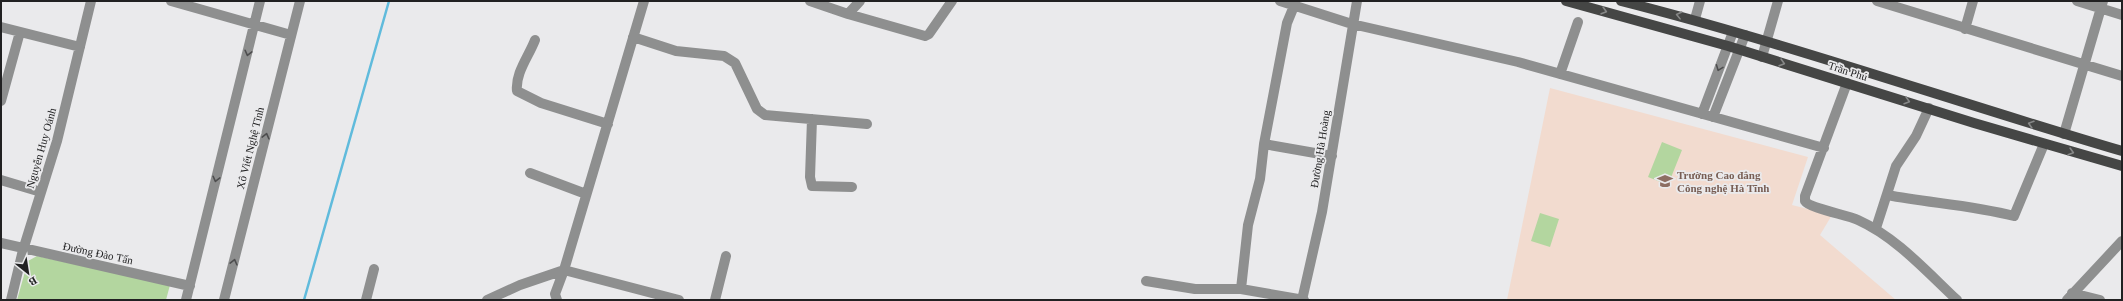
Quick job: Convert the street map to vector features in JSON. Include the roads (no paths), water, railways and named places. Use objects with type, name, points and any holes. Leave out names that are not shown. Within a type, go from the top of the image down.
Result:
[{"type":"main road","name":"Trần Phú","points":[[1566,1],[1728,46],[2044,144],[2122,166]]},
{"type":"main road","name":"Trần Phú","points":[[1622,1],[1695,19],[2064,134],[2122,150]]},
{"type":"street","name":"Nguyễn Huy Oánh","points":[[11,300],[23,250],[57,141],[91,1]]},
{"type":"street","points":[[171,1],[254,26],[291,35]]},
{"type":"street","points":[[186,300],[260,1]]},
{"type":"street","name":"Xô Viết Nghệ Tĩnh","points":[[224,300],[300,1]]},
{"type":"street","points":[[557,300],[555,294],[564,270],[644,1]]},
{"type":"street","points":[[810,1],[848,14],[925,36],[929,34],[952,1]]},
{"type":"street","points":[[848,14],[860,1]]},
{"type":"street","points":[[1280,1],[1352,24],[1518,62],[1824,148]]},
{"type":"street","name":"Đường Hà Hoàng","points":[[1303,300],[1322,212],[1357,1]]},
{"type":"street","points":[[1695,19],[1700,1]]},
{"type":"street","points":[[1762,57],[1778,1]]},
{"type":"street","points":[[1877,1],[2084,66],[2122,76]]},
{"type":"street","points":[[1965,29],[1973,1]]},
{"type":"street","points":[[2076,1],[2102,5],[2122,15]]},
{"type":"street","points":[[2064,134],[2102,5]]},
{"type":"street","points":[[1241,289],[1248,225],[1260,179],[1264,144],[1287,23],[1294,6]]},
{"type":"street","points":[[1560,74],[1578,22]]},
{"type":"street","points":[[1,27],[80,47]]},
{"type":"street","points":[[1,101],[20,32]]},
{"type":"street","points":[[1702,114],[1733,32]]},
{"type":"street","points":[[1713,117],[1745,35]]},
{"type":"street","points":[[633,37],[676,51],[724,56],[735,63],[757,109],[761,112],[774,116],[867,124]]},
{"type":"street","points":[[534,40],[519,74],[516,84],[517,91],[541,104],[608,124]]},
{"type":"street","points":[[1847,83],[1805,196],[1807,204],[1836,212],[1876,228],[1957,300]]},
{"type":"street","points":[[1876,228],[1896,166],[1916,136],[1929,108]]},
{"type":"street","points":[[812,119],[810,177],[812,186],[852,187]]},
{"type":"street","points":[[1264,144],[1332,156]]},
{"type":"street","points":[[1887,195],[1926,203],[1984,209],[2014,216],[2044,144]]},
{"type":"street","points":[[530,173],[586,194]]},
{"type":"street","points":[[1,180],[41,192]]},
{"type":"street","name":"Đường Đào Tấn","points":[[1,243],[23,250],[190,286]]},
{"type":"street","points":[[2069,296],[2121,244]]},
{"type":"street","points":[[715,300],[726,256]]},
{"type":"street","points":[[366,300],[374,269]]},
{"type":"street","points":[[487,300],[520,284],[564,270],[679,300]]},
{"type":"street","points":[[1146,281],[1195,289],[1241,289],[1303,300]]},
{"type":"street","points":[[2069,296],[2100,300]]},
{"type":"waterway","points":[[304,300],[389,1]]},
{"type":"place","name":"Trường Cao đẳng Công nghệ Hà Tĩnh","points":[[1665,181]]}]
